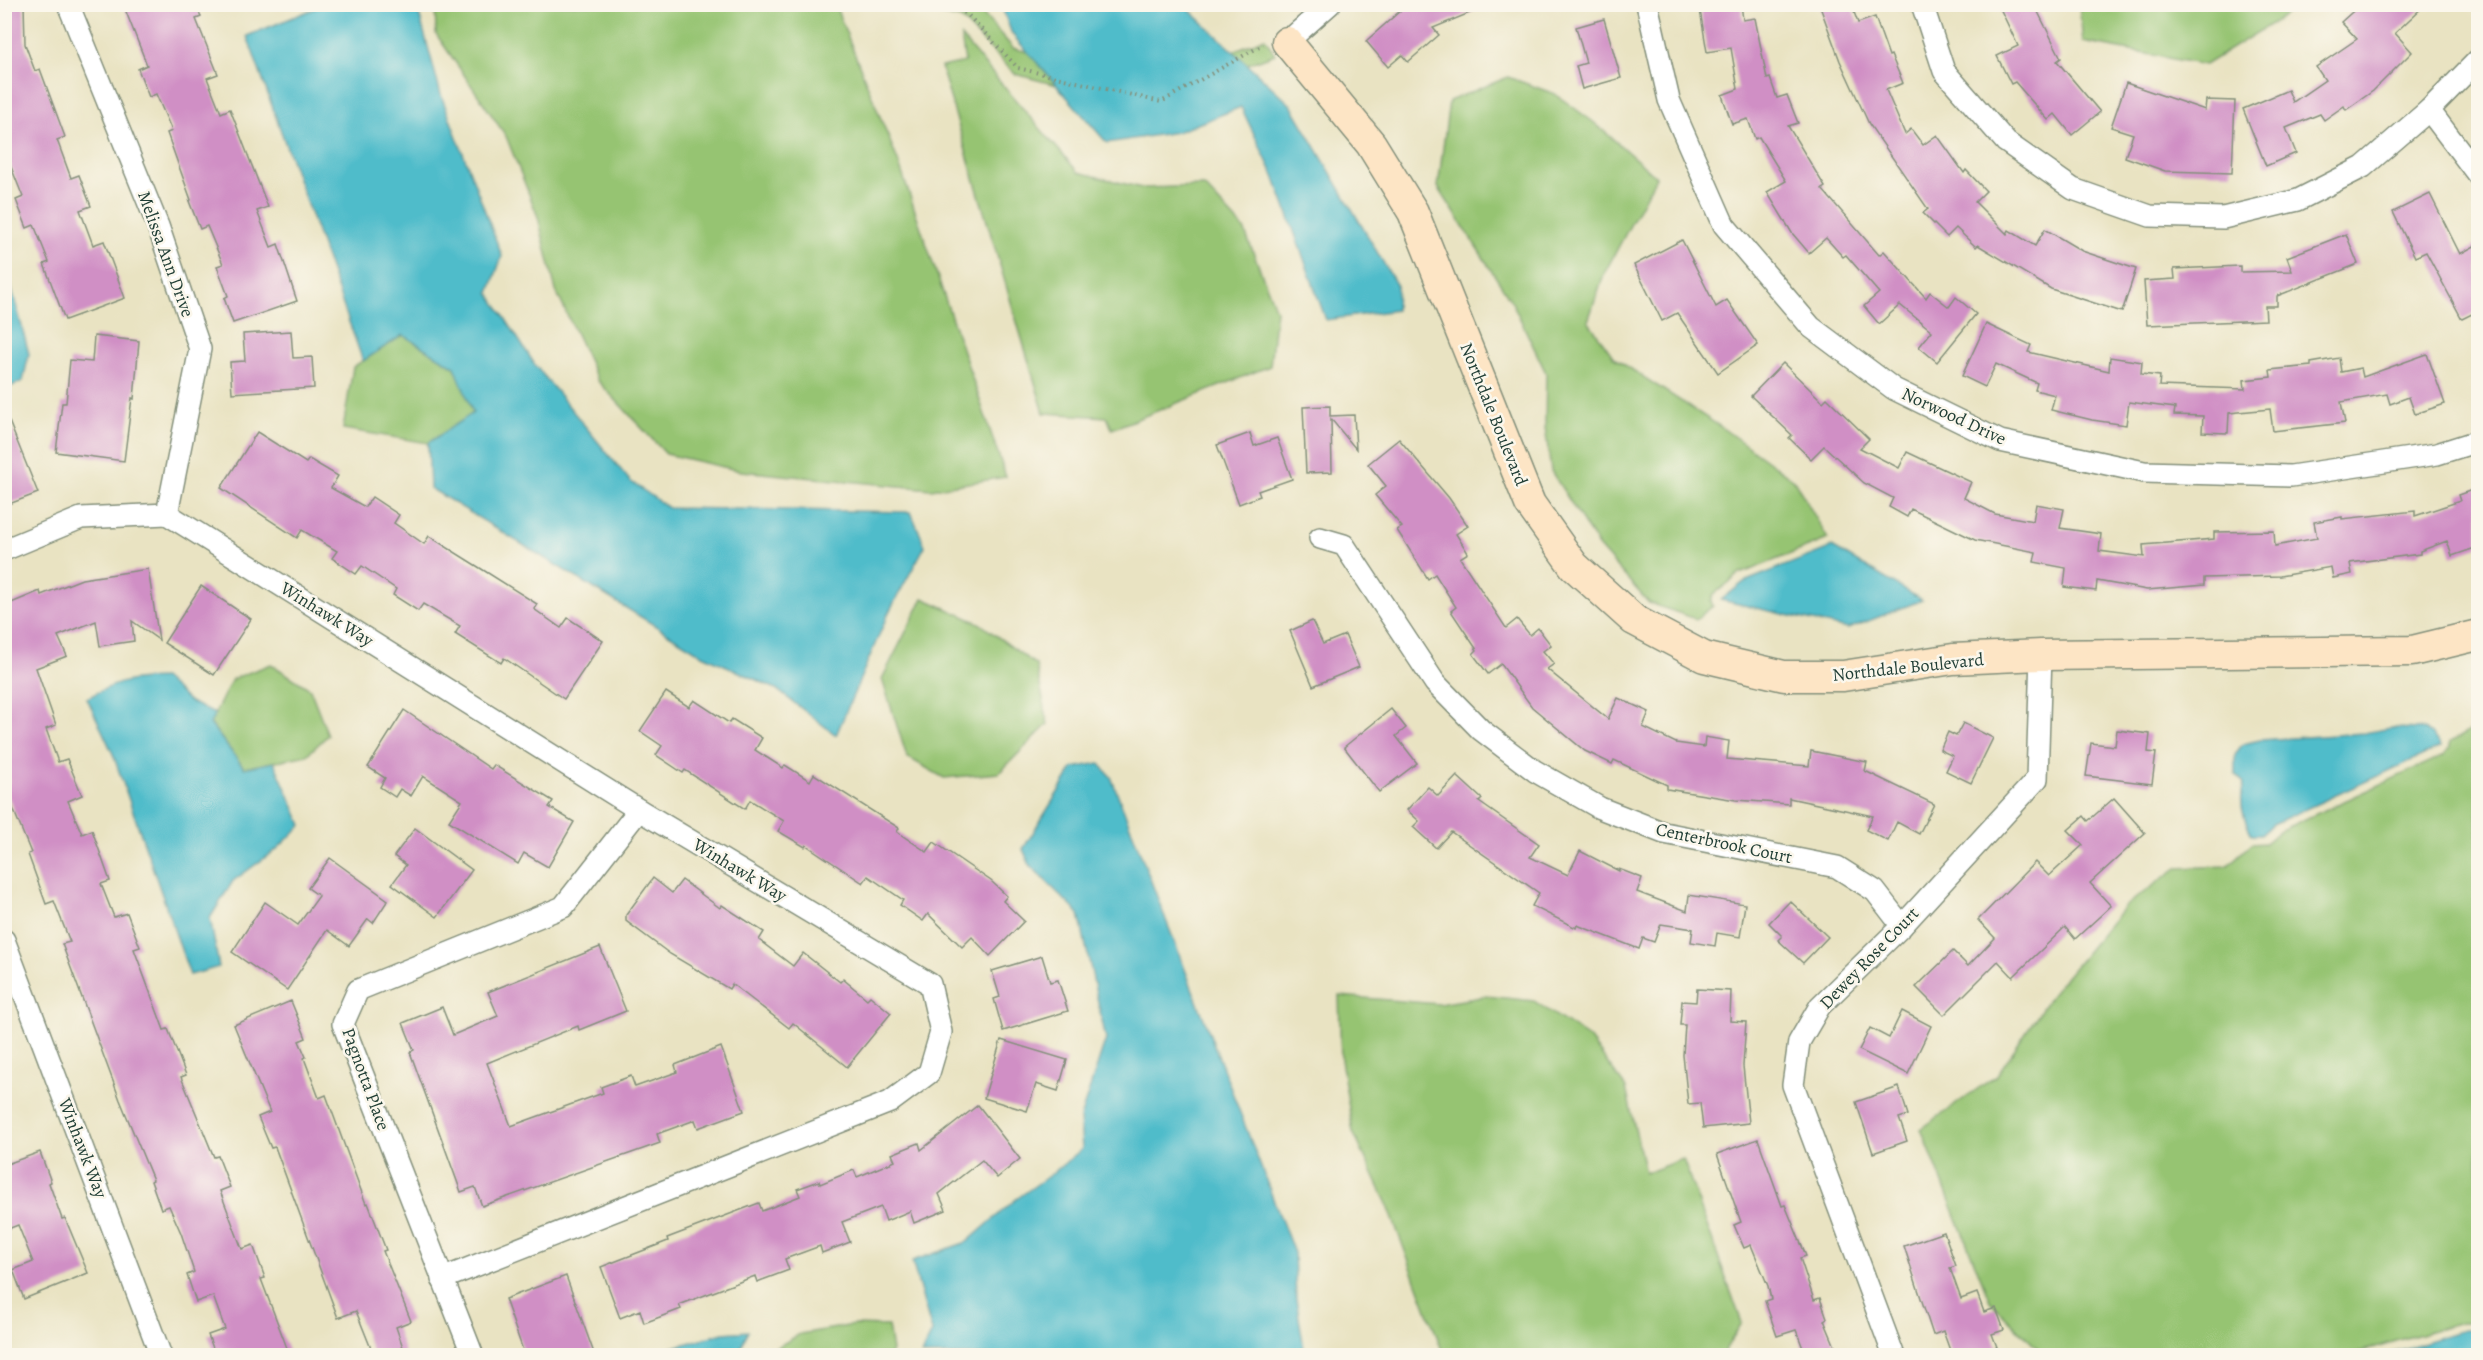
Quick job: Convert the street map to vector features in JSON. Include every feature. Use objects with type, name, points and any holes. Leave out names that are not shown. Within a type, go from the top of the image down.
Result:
[{"type":"street","name":"Melissa Ann Drive","points":[[68,4],[158,226],[200,349],[167,514]]},
{"type":"street","points":[[1287,42],[1330,4]]},
{"type":"street","name":"Norwood Drive","points":[[1647,4],[1669,100],[1724,225],[1811,327],[1894,389],[2000,441],[2144,472],[2291,476],[2437,454],[2478,441]]},
{"type":"street","points":[[1922,4],[1944,71],[2006,142],[2073,189],[2150,216],[2223,218],[2298,200],[2363,167],[2429,110],[2478,60]]},
{"type":"street","name":"Northdale Boulevard","points":[[1287,42],[1371,144],[1413,213],[1530,504],[1574,566],[1634,620],[1704,657],[1784,676],[1843,676],[1953,659],[2412,651],[2478,635]]},
{"type":"street","points":[[2429,110],[2478,176]]},
{"type":"street","points":[[4,550],[81,518],[167,514]]},
{"type":"street","name":"Winhawk Way","points":[[167,514],[639,810],[930,984],[941,1032],[929,1073],[890,1102],[442,1279]]},
{"type":"street","name":"Centerbrook Court","points":[[1320,538],[1344,545],[1435,683],[1481,730],[1535,771],[1600,808],[1664,833],[1838,867],[1875,891],[1902,926]]},
{"type":"street","name":"Dewey Rose Court","points":[[1894,1356],[1793,1085],[1799,1042],[1820,1006],[1902,926],[2037,780],[2041,656]]},
{"type":"street","name":"Pagnotta Place","points":[[473,1356],[343,1024],[358,990],[563,907],[639,810]]},
{"type":"street","name":"Winhawk Way","points":[[4,940],[161,1356]]},
{"type":"path","points":[[948,4],[967,14],[1018,68],[1161,102],[1249,52]]},
{"type":"green space","points":[[2079,4],[2297,5],[2284,16],[2205,65],[2083,42]]},
{"type":"green space","points":[[435,5],[835,5],[898,161],[1006,477],[931,489],[741,471],[666,454],[598,381],[556,291],[538,217],[506,136],[436,34]]},
{"type":"green space","points":[[908,5],[975,5],[1013,48],[1148,86],[1265,38],[1275,54],[1234,69],[1158,112],[1015,74],[961,19],[919,10]]},
{"type":"green space","points":[[961,37],[1078,172],[1142,188],[1204,186],[1244,229],[1276,310],[1270,366],[1112,429],[1107,417],[1044,413],[941,67],[965,62]]},
{"type":"green space","points":[[1508,77],[1555,94],[1596,124],[1656,177],[1604,274],[1588,321],[1614,358],[1721,427],[1794,480],[1828,539],[1740,574],[1713,595],[1711,601],[1713,606],[1696,619],[1649,603],[1598,546],[1551,471],[1545,427],[1546,373],[1513,304],[1438,187],[1449,101]]},
{"type":"green space","points":[[403,335],[455,367],[474,413],[428,443],[343,429],[353,367]]},
{"type":"green space","points":[[923,598],[979,623],[1036,665],[1048,724],[999,773],[944,778],[907,757],[882,679]]},
{"type":"green space","points":[[271,664],[310,689],[328,735],[307,755],[244,768],[210,723],[232,679]]},
{"type":"green space","points":[[2478,726],[2478,1322],[2461,1322],[2349,1355],[2044,1355],[1990,1301],[1921,1129],[1997,1075],[2051,995],[2124,907],[2177,868],[2227,866],[2251,844],[2265,843],[2279,831],[2445,755],[2450,748],[2450,742]]},
{"type":"green space","points":[[1339,996],[1439,1004],[1487,996],[1534,1001],[1589,1038],[1626,1088],[1645,1173],[1683,1159],[1742,1323],[1722,1355],[1444,1355],[1388,1206],[1353,1132],[1341,1060]]},
{"type":"green space","points":[[854,1325],[888,1326],[892,1351],[890,1355],[763,1355],[800,1334]]},
{"type":"water","points":[[323,5],[413,5],[418,10],[441,95],[502,256],[489,293],[535,365],[630,481],[669,508],[911,512],[925,546],[889,612],[836,735],[776,689],[703,655],[430,488],[428,443],[473,413],[455,367],[403,335],[363,361],[247,36]]},
{"type":"water","points":[[1001,5],[1184,5],[1291,105],[1397,286],[1396,310],[1326,320],[1274,176],[1241,107],[1177,132],[1107,143],[1012,34]]},
{"type":"water","points":[[5,272],[29,354],[23,381],[5,389]]},
{"type":"water","points":[[1832,547],[1922,600],[1848,629],[1721,600],[1744,582]]},
{"type":"water","points":[[163,678],[190,702],[215,714],[210,724],[244,768],[274,762],[302,825],[277,849],[233,881],[210,918],[219,967],[190,975],[113,754],[87,698],[123,682]]},
{"type":"water","points":[[2391,728],[2421,729],[2432,734],[2441,747],[2273,824],[2261,835],[2252,835],[2243,809],[2244,783],[2235,774],[2235,754],[2243,744],[2260,740],[2364,733]]},
{"type":"water","points":[[1099,763],[1111,777],[1294,1253],[1296,1299],[1305,1355],[921,1355],[932,1332],[912,1261],[967,1242],[1015,1200],[1082,1149],[1080,1118],[1106,1039],[1079,914],[1030,865],[1023,849],[1073,768]]},
{"type":"water","points":[[2463,1330],[2478,1331],[2478,1355],[2384,1355]]},
{"type":"water","points":[[748,1331],[738,1355],[655,1355],[660,1351],[723,1333]]},
{"type":"building","points":[[4,4],[24,4],[25,44],[35,71],[40,69],[65,137],[57,140],[71,178],[79,175],[91,206],[80,210],[93,245],[104,241],[125,298],[65,320],[44,264],[49,262],[34,225],[27,228],[16,200],[23,197],[9,162],[4,164]]},
{"type":"building","points":[[123,4],[196,4],[201,17],[196,19],[218,74],[207,78],[221,113],[230,109],[268,207],[257,211],[271,247],[278,244],[297,301],[233,323],[224,298],[228,296],[217,266],[223,264],[207,226],[200,229],[167,133],[172,131],[156,94],[149,97],[138,69],[147,65]]},
{"type":"building","points":[[1408,4],[1489,5],[1433,28],[1439,35],[1408,62],[1402,55],[1388,67],[1366,41]]},
{"type":"building","points":[[1699,4],[1741,4],[1743,20],[1755,18],[1767,79],[1770,78],[1777,98],[1787,95],[1798,123],[1788,126],[1825,187],[1822,189],[1879,255],[1884,251],[1926,298],[1930,292],[1949,307],[1956,297],[1976,314],[1937,362],[1919,347],[1932,331],[1900,305],[1879,324],[1864,306],[1879,293],[1846,255],[1843,257],[1826,238],[1809,253],[1792,233],[1767,192],[1786,181],[1759,137],[1755,139],[1748,119],[1732,124],[1722,95],[1738,89],[1731,48],[1707,52]]},
{"type":"building","points":[[1819,4],[1851,4],[1858,23],[1875,17],[1889,56],[1891,55],[1903,83],[1886,90],[1905,134],[1911,129],[1923,145],[1937,135],[1964,173],[1966,170],[1986,191],[1975,202],[2007,234],[2009,230],[2035,246],[2045,229],[2082,251],[2136,269],[2122,312],[2051,289],[1978,245],[1976,247],[1956,228],[1947,237],[1923,213],[1928,209],[1869,124],[1840,61]]},
{"type":"building","points":[[1998,4],[2034,4],[2061,58],[2057,61],[2100,112],[2072,135],[2055,114],[2048,120],[2015,82],[2011,84],[1997,56],[2018,46]]},
{"type":"building","points":[[2426,4],[2395,33],[2412,52],[2373,91],[2346,110],[2344,106],[2324,120],[2320,114],[2286,128],[2296,153],[2266,166],[2243,109],[2288,90],[2293,102],[2325,80],[2316,67],[2357,39],[2341,22],[2360,5]]},
{"type":"building","points":[[1604,19],[1621,78],[1582,89],[1576,66],[1586,63],[1576,27]]},
{"type":"building","points":[[2126,83],[2205,110],[2206,100],[2235,101],[2232,173],[2165,171],[2125,157],[2133,134],[2111,127]]},
{"type":"building","points":[[2430,194],[2460,254],[2478,244],[2478,311],[2462,319],[2426,252],[2415,257],[2393,212]]},
{"type":"building","points":[[2346,234],[2358,264],[2277,296],[2277,306],[2265,306],[2266,320],[2147,325],[2144,281],[2175,279],[2174,269],[2240,266],[2240,272],[2292,271],[2287,257]]},
{"type":"building","points":[[1682,240],[1716,307],[1727,300],[1758,345],[1718,373],[1677,313],[1662,321],[1634,265]]},
{"type":"building","points":[[1986,324],[2031,345],[2028,352],[2109,371],[2110,357],[2142,362],[2141,374],[2160,376],[2159,386],[2245,389],[2244,380],[2271,377],[2270,370],[2311,366],[2311,363],[2339,358],[2341,372],[2361,368],[2363,377],[2427,354],[2445,404],[2415,414],[2409,397],[2390,404],[2387,394],[2341,402],[2345,423],[2273,431],[2270,409],[2229,413],[2228,433],[2202,432],[2203,416],[2174,415],[2175,408],[2129,402],[2126,425],[2092,420],[2051,410],[2055,395],[2035,390],[2037,383],[1996,364],[1985,387],[1962,376]]},
{"type":"building","points":[[291,331],[293,358],[312,357],[314,388],[232,393],[230,362],[245,361],[243,334]]},
{"type":"building","points":[[94,336],[139,341],[134,399],[132,398],[124,461],[56,452],[62,403],[66,403],[70,360],[92,362]]},
{"type":"building","points":[[1783,363],[1823,402],[1827,398],[1869,439],[1860,448],[1899,468],[1907,452],[1971,482],[1964,498],[1995,514],[2033,521],[2036,504],[2064,509],[2060,528],[2101,534],[2099,551],[2144,557],[2143,545],[2214,539],[2214,532],[2274,531],[2275,546],[2317,538],[2314,522],[2342,517],[2342,519],[2415,511],[2415,516],[2460,501],[2458,495],[2478,488],[2478,547],[2452,556],[2447,541],[2420,551],[2420,554],[2350,563],[2352,574],[2333,578],[2331,567],[2280,576],[2204,578],[2204,585],[2147,590],[2097,581],[2096,591],[2064,587],[2066,568],[2034,562],[2036,552],[1975,540],[1911,509],[1907,517],[1889,507],[1893,498],[1864,483],[1824,446],[1811,459],[1789,438],[1792,435],[1751,396]]},
{"type":"building","points":[[1330,406],[1330,416],[1354,415],[1356,449],[1331,419],[1332,472],[1306,473],[1303,407]]},
{"type":"building","points":[[4,409],[38,493],[4,506]]},
{"type":"building","points":[[257,432],[306,463],[309,459],[338,476],[331,488],[365,507],[372,497],[399,515],[394,523],[424,544],[429,536],[537,604],[534,609],[561,628],[568,618],[603,641],[564,699],[504,658],[501,663],[455,634],[460,626],[423,604],[418,611],[393,595],[396,589],[362,566],[356,574],[332,558],[337,551],[302,530],[297,538],[221,488]]},
{"type":"building","points":[[1250,433],[1254,446],[1277,438],[1292,479],[1258,491],[1260,496],[1239,504],[1217,445]]},
{"type":"building","points":[[1399,439],[1449,498],[1468,526],[1456,534],[1468,553],[1460,558],[1506,628],[1517,619],[1530,635],[1538,628],[1551,645],[1543,651],[1554,664],[1547,669],[1608,719],[1618,698],[1649,712],[1643,727],[1676,743],[1704,747],[1705,737],[1729,741],[1727,759],[1809,766],[1811,751],[1867,762],[1865,771],[1934,804],[1919,834],[1897,822],[1888,841],[1866,830],[1873,816],[1789,798],[1789,804],[1736,800],[1667,789],[1667,785],[1614,760],[1612,764],[1585,751],[1532,707],[1501,664],[1488,674],[1473,654],[1477,650],[1451,611],[1456,607],[1435,574],[1428,579],[1397,530],[1402,527],[1375,495],[1386,486],[1368,464]]},
{"type":"building","points":[[148,569],[159,640],[132,621],[134,641],[100,646],[96,621],[58,636],[67,656],[36,668],[56,725],[46,729],[58,762],[67,759],[82,795],[68,801],[82,834],[92,830],[110,881],[101,884],[114,917],[127,913],[140,947],[134,949],[164,1030],[168,1029],[186,1075],[181,1077],[214,1157],[218,1156],[230,1187],[220,1191],[242,1249],[253,1245],[265,1278],[261,1279],[290,1356],[216,1356],[208,1335],[225,1329],[213,1296],[196,1302],[187,1275],[194,1272],[181,1233],[169,1206],[161,1209],[151,1181],[153,1180],[120,1100],[62,944],[70,942],[54,901],[46,904],[28,854],[31,853],[4,786],[9,782],[4,768],[4,606],[40,591],[41,595],[82,579]]},
{"type":"building","points":[[201,586],[251,619],[214,675],[164,643]]},
{"type":"building","points":[[1312,621],[1323,644],[1345,635],[1359,667],[1313,686],[1290,631]]},
{"type":"building","points":[[666,692],[689,707],[694,700],[729,723],[732,719],[762,738],[755,750],[783,768],[785,765],[810,781],[814,774],[899,828],[897,832],[927,852],[934,842],[991,881],[1007,896],[1003,901],[1024,921],[990,956],[972,937],[962,947],[928,914],[923,921],[900,905],[903,900],[868,876],[863,883],[806,845],[805,847],[778,831],[784,821],[750,800],[745,809],[685,770],[683,773],[656,755],[662,746],[640,731]]},
{"type":"building","points":[[1391,709],[1406,728],[1396,736],[1417,763],[1379,792],[1344,747]]},
{"type":"building","points":[[404,710],[491,769],[494,765],[553,801],[549,807],[574,822],[548,867],[524,853],[518,864],[449,821],[462,801],[423,776],[411,796],[400,789],[395,797],[380,787],[385,778],[368,767]]},
{"type":"building","points":[[1963,723],[1993,738],[1971,783],[1946,771],[1953,756],[1940,750],[1948,732],[1956,736]]},
{"type":"building","points":[[2117,730],[2150,734],[2148,752],[2156,753],[2152,784],[2086,776],[2091,743],[2115,746]]},
{"type":"building","points":[[1457,776],[1482,799],[1479,802],[1539,844],[1530,857],[1568,875],[1580,851],[1619,871],[1619,869],[1642,878],[1637,892],[1687,911],[1689,895],[1745,904],[1740,937],[1717,933],[1715,946],[1691,942],[1693,929],[1661,924],[1654,942],[1643,938],[1639,949],[1577,925],[1576,928],[1532,906],[1539,893],[1451,832],[1436,848],[1413,827],[1419,821],[1407,810],[1428,787],[1438,796]]},
{"type":"building","points":[[2114,798],[2145,833],[2090,883],[2111,906],[2075,939],[2065,927],[2013,977],[1998,961],[1944,1015],[1916,987],[1953,951],[1968,966],[1995,938],[1978,920],[2035,862],[2049,876],[2083,845],[2068,830],[2084,816],[2088,821]]},
{"type":"building","points":[[415,828],[472,870],[437,917],[392,884],[406,865],[394,856]]},
{"type":"building","points":[[330,858],[388,900],[373,923],[368,919],[349,946],[327,930],[287,990],[232,952],[265,902],[298,925],[319,896],[308,888]]},
{"type":"building","points":[[653,878],[672,893],[682,880],[720,908],[722,905],[764,932],[759,940],[793,966],[803,953],[840,982],[843,979],[867,999],[870,996],[891,1013],[847,1067],[793,1023],[789,1028],[732,984],[729,989],[670,954],[626,921],[626,915]]},
{"type":"building","points":[[1790,901],[1828,937],[1803,963],[1778,940],[1782,936],[1769,923]]},
{"type":"building","points":[[600,947],[626,1011],[579,1030],[578,1026],[487,1063],[511,1126],[603,1093],[601,1087],[631,1076],[635,1087],[677,1072],[675,1065],[721,1047],[744,1111],[698,1128],[695,1120],[657,1134],[660,1143],[482,1206],[475,1187],[461,1192],[410,1052],[414,1050],[403,1023],[442,1007],[453,1035],[498,1016],[488,992]]},
{"type":"building","points":[[1042,956],[1050,982],[1058,980],[1068,1011],[1003,1031],[994,999],[1000,997],[992,971]]},
{"type":"building","points":[[1697,989],[1731,991],[1730,1021],[1746,1022],[1743,1066],[1749,1123],[1703,1128],[1700,1103],[1688,1104],[1683,1055],[1685,1025],[1680,1025],[1682,1001],[1696,1002]]},
{"type":"building","points":[[291,1001],[306,1038],[299,1041],[319,1098],[326,1095],[411,1321],[396,1327],[406,1356],[374,1356],[356,1311],[338,1318],[275,1147],[271,1148],[258,1117],[270,1112],[234,1025]]},
{"type":"building","points":[[1902,1011],[1931,1026],[1908,1074],[1859,1050],[1870,1028],[1889,1038]]},
{"type":"building","points":[[1001,1040],[1067,1060],[1058,1091],[1036,1084],[1027,1111],[984,1098]]},
{"type":"building","points":[[1899,1087],[1908,1115],[1899,1118],[1907,1141],[1873,1153],[1856,1102]]},
{"type":"building","points":[[978,1105],[1020,1159],[997,1178],[982,1160],[939,1194],[946,1210],[914,1223],[910,1211],[886,1221],[881,1207],[842,1222],[850,1242],[822,1253],[820,1246],[785,1259],[789,1270],[757,1282],[755,1276],[679,1305],[681,1309],[644,1323],[640,1310],[620,1318],[601,1267],[668,1241],[667,1238],[759,1203],[762,1211],[800,1196],[797,1189],[819,1181],[820,1184],[854,1170],[857,1177],[895,1161],[892,1154],[919,1143],[921,1150]]},
{"type":"building","points":[[1758,1139],[1782,1206],[1785,1205],[1806,1256],[1800,1258],[1814,1300],[1820,1298],[1827,1318],[1824,1320],[1839,1356],[1806,1356],[1796,1330],[1777,1336],[1765,1301],[1771,1299],[1768,1286],[1751,1245],[1744,1248],[1734,1225],[1741,1222],[1717,1154]]},
{"type":"building","points":[[40,1152],[62,1219],[65,1218],[88,1273],[24,1299],[13,1270],[33,1262],[18,1225],[8,1229],[4,1219],[4,1165]]},
{"type":"building","points":[[1944,1232],[1956,1266],[1950,1268],[1961,1299],[1977,1293],[1984,1312],[1996,1308],[2004,1330],[1992,1334],[1997,1347],[1974,1356],[1952,1356],[1943,1331],[1933,1335],[1904,1246]]},
{"type":"building","points":[[566,1276],[595,1356],[525,1356],[505,1299]]}]
